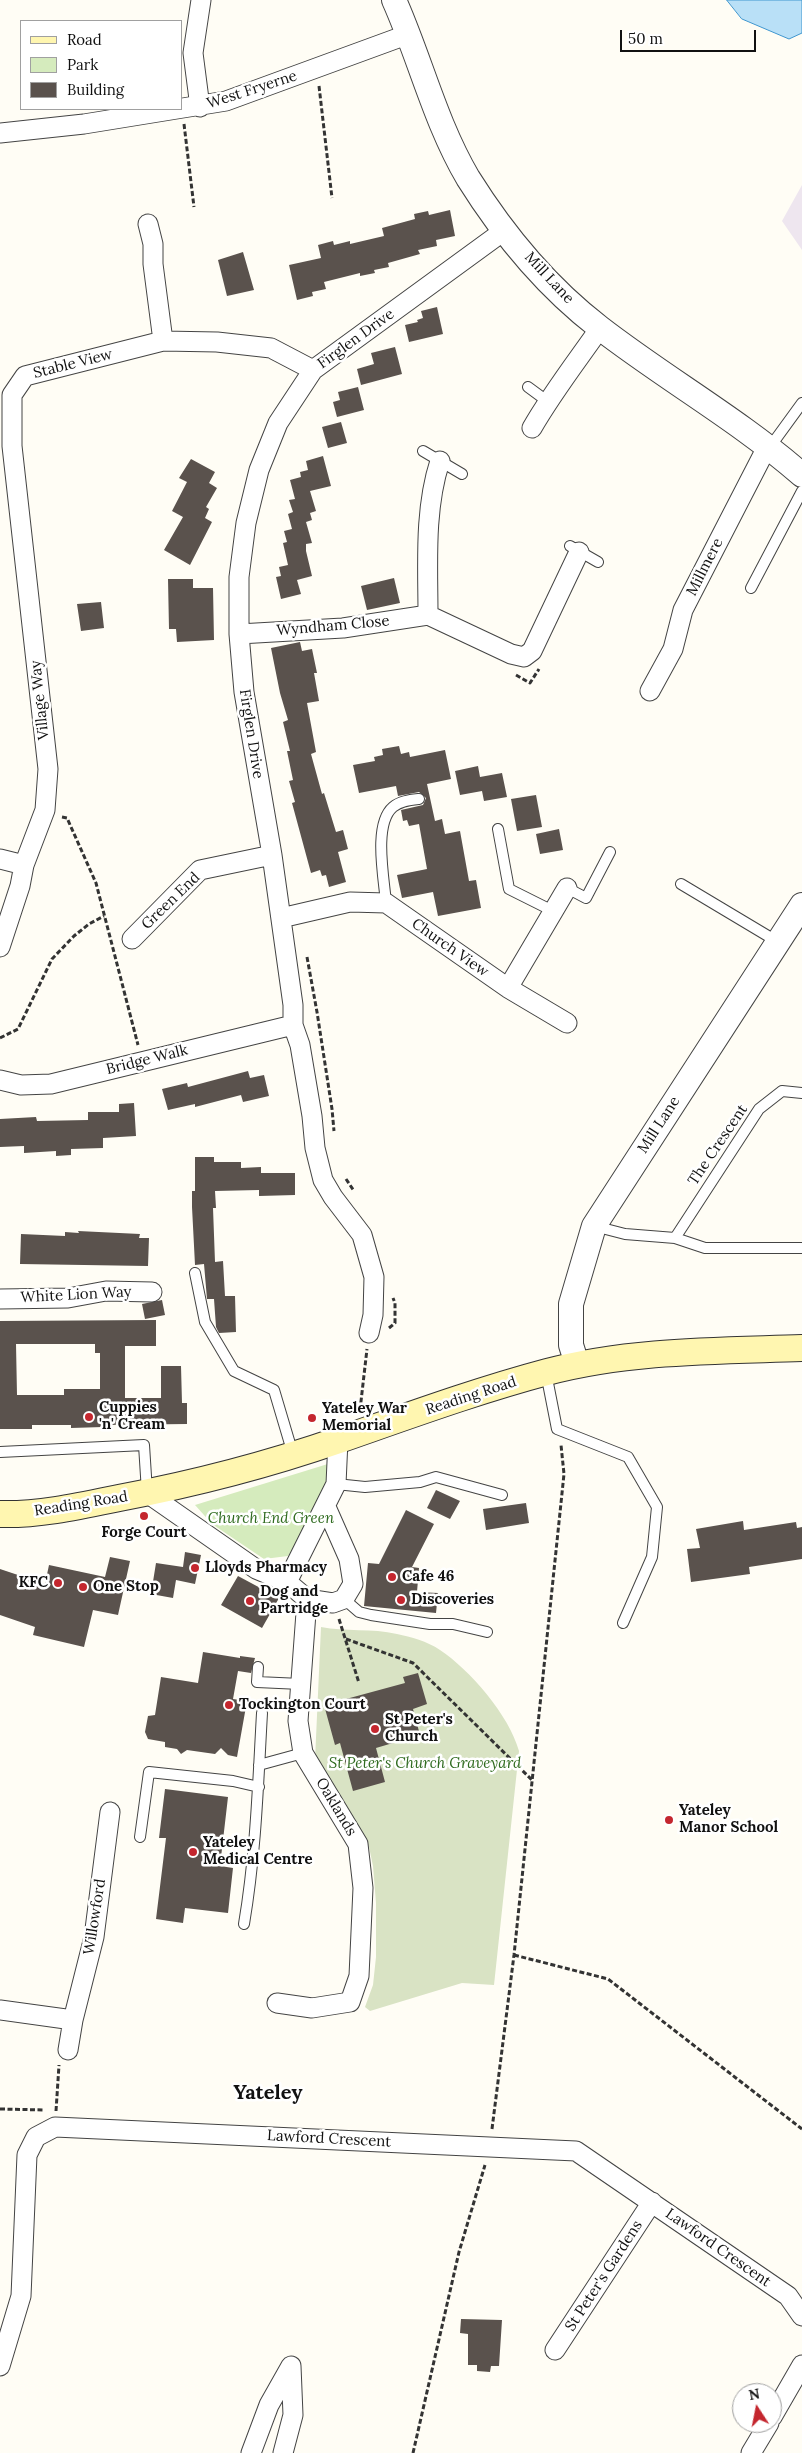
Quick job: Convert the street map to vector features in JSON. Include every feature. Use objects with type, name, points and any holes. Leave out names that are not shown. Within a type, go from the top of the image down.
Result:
[{"type":"main road","name":"Reading Road","points":[[0,1514],[30,1513],[147,1493],[228,1474],[348,1436],[476,1392],[577,1364],[670,1353],[802,1348]]},
{"type":"street","points":[[191,108],[192,53],[201,0]]},
{"type":"street","name":"Mill Lane","points":[[394,0],[409,34],[432,105],[468,177],[505,230],[552,286],[600,328],[769,446],[802,475]]},
{"type":"street","name":"West Fryerne","points":[[182,109],[226,101],[409,34]]},
{"type":"street","name":"West Fryerne","points":[[0,133],[84,124],[178,110]]},
{"type":"street","points":[[148,224],[153,244],[153,264],[163,341]]},
{"type":"street","name":"Firglen Drive","points":[[369,1334],[373,1316],[374,1277],[362,1235],[333,1198],[323,1180],[315,1148],[312,1116],[300,1045],[293,1025],[293,1005],[272,855],[244,692],[239,634],[240,578],[246,523],[259,470],[278,422],[313,370],[505,230]]},
{"type":"street","points":[[532,428],[547,401],[564,381],[600,328]]},
{"type":"street","name":"Stable View","points":[[6,446],[12,395],[25,376],[163,341],[217,342],[270,348],[313,370]]},
{"type":"street","name":"Village Way","points":[[0,947],[20,886],[24,864],[45,810],[48,769],[6,446]]},
{"type":"street","name":"Millmere","points":[[650,691],[673,649],[683,610],[769,446]]},
{"type":"street","points":[[440,461],[434,478],[429,522],[428,615],[510,654],[524,657],[532,651],[574,549]]},
{"type":"street","name":"Wyndham Close","points":[[239,634],[343,628],[428,615]]},
{"type":"street","name":"Green End","points":[[132,939],[200,870],[272,855]]},
{"type":"street","points":[[0,859],[24,864]]},
{"type":"street","points":[[508,988],[567,888]]},
{"type":"street","points":[[280,918],[350,902],[386,903]]},
{"type":"street","name":"Church View","points":[[386,903],[508,988],[567,1023]]},
{"type":"street","name":"Mill Lane","points":[[577,1364],[571,1345],[571,1304],[594,1226],[802,905]]},
{"type":"street","name":"Bridge Walk","points":[[0,1080],[21,1085],[52,1084],[142,1060],[293,1025]]},
{"type":"street","name":"White Lion Way","points":[[0,1299],[68,1298],[106,1291],[152,1292]]},
{"type":"street","points":[[287,1582],[336,1484],[348,1436]]},
{"type":"street","points":[[147,1493],[256,1569],[287,1582],[307,1599],[339,1601],[353,1584],[348,1559],[326,1506]]},
{"type":"street","name":"Oaklands","points":[[277,2003],[312,2008],[350,2002],[359,1976],[364,1888],[358,1844],[303,1753],[298,1721],[307,1599]]},
{"type":"street","name":"Willowford","points":[[68,2050],[73,2020],[94,1937],[110,1812]]},
{"type":"street","points":[[0,2010],[73,2020]]},
{"type":"street","points":[[0,2366],[21,2296],[27,2155],[36,2137],[55,2119]]},
{"type":"street","name":"Lawford Crescent","points":[[55,2119],[576,2151],[788,2296],[802,2316]]},
{"type":"street","name":"St Peter's Gardens","points":[[555,2350],[652,2202]]},
{"type":"street","points":[[782,2400],[802,2365]]},
{"type":"street","points":[[251,2453],[269,2405],[291,2366],[293,2415],[282,2453]]},
{"type":"street","points":[[752,2453],[763,2433]]},
{"type":"lane","points":[[528,387],[547,401]]},
{"type":"lane","points":[[769,446],[802,402]]},
{"type":"lane","points":[[424,451],[462,474]]},
{"type":"lane","points":[[751,588],[802,491]]},
{"type":"lane","points":[[574,549],[598,562]]},
{"type":"lane","points":[[386,903],[382,830],[387,815],[395,805],[419,799]]},
{"type":"lane","points":[[498,830],[509,889],[553,911]]},
{"type":"lane","points":[[567,888],[586,898],[610,852]]},
{"type":"lane","points":[[681,884],[778,943]]},
{"type":"lane","name":"The Crescent","points":[[675,1238],[759,1109],[782,1091],[802,1093]]},
{"type":"lane","points":[[594,1226],[625,1234],[675,1238],[705,1248],[802,1248]]},
{"type":"lane","points":[[195,1273],[205,1322],[234,1371],[274,1390],[293,1454]]},
{"type":"lane","points":[[546,1372],[557,1429],[560,1432],[628,1456],[657,1507],[652,1558],[623,1623]]},
{"type":"lane","points":[[0,1452],[144,1445],[147,1493]]},
{"type":"lane","points":[[336,1484],[365,1487],[420,1482],[436,1477],[502,1495]]},
{"type":"lane","points":[[339,1601],[359,1612],[371,1615],[430,1624],[453,1624],[488,1632]]},
{"type":"lane","points":[[258,1667],[256,1682],[301,1684]]},
{"type":"lane","points":[[244,1924],[253,1868],[262,1714]]},
{"type":"lane","points":[[259,1765],[303,1753]]},
{"type":"lane","points":[[140,1837],[149,1772],[233,1781],[259,1787]]},
{"type":"path","points":[[317,68],[332,198]]},
{"type":"path","points":[[191,108],[194,207]]},
{"type":"path","points":[[45,810],[67,818],[96,883],[142,1060]]},
{"type":"path","points":[[0,1038],[18,1029],[52,959],[74,936],[89,924],[104,916]]},
{"type":"path","points":[[348,1436],[369,1334]]},
{"type":"path","points":[[413,2453],[459,2252],[490,2146],[514,1955],[564,1474],[560,1432]]},
{"type":"path","points":[[339,1601],[346,1640],[359,1682]]},
{"type":"path","points":[[346,1640],[413,1663],[532,1780]]},
{"type":"path","points":[[514,1955],[608,1979],[802,2128]]},
{"type":"path","points":[[0,2109],[55,2119],[60,2057],[68,2050]]},
{"type":"shaded area","points":[[802,185],[802,250],[782,221]]},
{"type":"green space","name":"Church End Green","points":[[331,1463],[331,1474],[323,1498],[288,1556],[264,1559],[212,1524],[195,1505]]},
{"type":"green space","name":"St Peter's Church Graveyard","points":[[321,1627],[388,1632],[413,1638],[435,1647],[452,1659],[476,1681],[498,1708],[514,1737],[519,1751],[494,1985],[462,1983],[370,2011],[365,2007],[373,1985],[376,1957],[376,1903],[373,1866],[369,1847],[360,1829],[315,1760]]},
{"type":"water","points":[[727,0],[802,0],[802,33],[789,39],[742,19]]},
{"type":"building","points":[[450,210],[455,236],[436,240],[437,246],[418,250],[420,254],[388,263],[389,267],[374,270],[375,273],[360,276],[360,273],[324,282],[326,289],[312,292],[313,296],[297,300],[289,265],[321,258],[318,245],[333,241],[334,245],[350,241],[350,244],[384,236],[382,228],[415,219],[414,214],[428,211],[429,215]]},
{"type":"building","points":[[243,252],[254,290],[227,296],[218,260]]},
{"type":"building","points":[[437,307],[443,334],[409,342],[405,325],[418,322],[417,320],[423,318],[421,311]]},
{"type":"building","points":[[395,347],[402,374],[361,385],[357,369],[374,364],[371,353]]},
{"type":"building","points":[[358,387],[364,410],[337,417],[333,402],[340,400],[338,392]]},
{"type":"building","points":[[341,422],[347,443],[328,448],[322,427]]},
{"type":"building","points":[[323,456],[331,486],[310,491],[316,511],[310,513],[312,520],[306,522],[312,543],[306,544],[306,551],[312,576],[297,580],[301,594],[281,599],[276,577],[281,576],[279,567],[288,565],[283,543],[287,542],[284,531],[292,529],[288,514],[293,512],[289,500],[295,499],[290,480],[301,477],[300,472],[308,470],[306,461]]},
{"type":"building","points":[[191,459],[215,472],[209,483],[217,488],[206,507],[209,509],[205,518],[212,522],[190,565],[164,550],[183,517],[172,511],[187,482],[179,478]]},
{"type":"building","points":[[394,578],[400,603],[367,610],[361,586]]},
{"type":"building","points":[[168,579],[193,579],[193,588],[213,588],[214,640],[177,642],[176,629],[169,629]]},
{"type":"building","points":[[101,602],[104,628],[81,631],[77,604]]},
{"type":"building","points":[[300,642],[302,651],[312,649],[317,673],[314,673],[319,701],[307,703],[316,752],[311,754],[322,794],[324,793],[336,832],[343,830],[348,849],[338,852],[346,882],[329,887],[326,875],[322,876],[320,870],[311,873],[292,803],[295,802],[289,781],[293,780],[287,751],[290,751],[283,722],[288,720],[280,693],[271,648]]},
{"type":"building","points":[[399,746],[401,754],[409,752],[410,757],[445,750],[451,779],[427,784],[435,821],[442,819],[445,834],[460,831],[469,881],[476,880],[481,908],[438,916],[433,892],[402,898],[397,875],[427,869],[419,824],[409,826],[407,820],[403,821],[401,810],[423,805],[426,798],[419,792],[398,796],[396,786],[359,793],[353,765],[375,761],[374,757],[383,755],[382,749]]},
{"type":"building","points":[[478,766],[480,777],[502,773],[507,797],[484,801],[482,791],[460,795],[455,771]]},
{"type":"building","points":[[536,795],[542,827],[517,831],[511,799]]},
{"type":"building","points":[[559,829],[563,850],[540,854],[536,834]]},
{"type":"building","points":[[248,1071],[250,1078],[264,1075],[269,1096],[243,1102],[241,1095],[195,1107],[195,1104],[168,1110],[162,1089],[187,1083],[188,1087]]},
{"type":"building","points":[[134,1103],[136,1136],[103,1138],[103,1148],[71,1149],[71,1155],[56,1156],[56,1151],[24,1153],[24,1146],[0,1147],[0,1119],[36,1117],[37,1121],[88,1120],[88,1112],[119,1112],[119,1104]]},
{"type":"building","points":[[195,1157],[214,1157],[214,1162],[241,1162],[241,1168],[261,1167],[261,1173],[295,1173],[295,1195],[259,1196],[259,1190],[215,1191],[216,1208],[213,1208],[215,1262],[223,1261],[225,1296],[235,1296],[236,1332],[219,1333],[216,1327],[214,1299],[207,1299],[204,1264],[195,1265],[192,1191],[195,1191]]},
{"type":"building","points":[[78,1231],[140,1234],[139,1238],[149,1238],[148,1266],[20,1264],[21,1234],[65,1236],[65,1232],[79,1233]]},
{"type":"building","points":[[162,1300],[165,1315],[145,1319],[142,1304]]},
{"type":"building","points":[[156,1320],[156,1346],[125,1346],[125,1398],[161,1398],[161,1366],[181,1366],[182,1403],[187,1403],[187,1424],[103,1425],[103,1427],[71,1428],[71,1425],[32,1425],[32,1429],[0,1429],[0,1321]],"holes":[[[16,1344],[95,1344],[95,1353],[100,1353],[100,1389],[64,1389],[64,1395],[17,1395]]]},
{"type":"building","points":[[436,1490],[460,1501],[450,1519],[427,1508]]},
{"type":"building","points":[[526,1503],[529,1523],[486,1530],[483,1509]]},
{"type":"building","points":[[406,1510],[434,1524],[412,1567],[419,1568],[417,1592],[438,1593],[436,1613],[364,1606],[368,1563],[379,1564]]},
{"type":"building","points":[[743,1521],[744,1530],[796,1522],[797,1528],[802,1527],[802,1559],[749,1567],[750,1574],[691,1582],[687,1549],[700,1548],[696,1529]]},
{"type":"building","points":[[185,1552],[201,1555],[195,1584],[176,1580],[173,1598],[151,1594],[156,1563],[183,1567]]},
{"type":"building","points":[[110,1557],[130,1561],[118,1615],[93,1610],[84,1647],[33,1635],[35,1627],[0,1615],[0,1569],[45,1584],[49,1565],[105,1577]]},
{"type":"building","name":"Dog and Partridge","points":[[238,1576],[279,1598],[262,1628],[221,1605]]},
{"type":"building","name":"Tockington Court","points":[[203,1652],[240,1658],[240,1656],[255,1658],[251,1673],[238,1671],[233,1699],[247,1701],[237,1757],[228,1755],[221,1748],[215,1754],[187,1750],[181,1754],[177,1749],[165,1747],[165,1742],[148,1739],[145,1732],[148,1716],[155,1715],[161,1677],[198,1683]]},
{"type":"building","name":"St Peter's Church","points":[[418,1673],[427,1704],[413,1709],[420,1735],[376,1748],[385,1782],[353,1791],[340,1743],[335,1745],[324,1705],[405,1683],[403,1677]]},
{"type":"building","name":"Yateley Medical Centre","points":[[165,1789],[228,1797],[220,1866],[233,1868],[228,1913],[185,1908],[183,1923],[156,1919],[166,1838],[159,1838]]},
{"type":"building","points":[[461,2319],[502,2320],[499,2366],[491,2366],[490,2372],[477,2371],[477,2365],[468,2365],[468,2334],[460,2333]]},
{"type":"place","name":"Cuppies 'n' Cream","points":[[89,1417]]},
{"type":"place","name":"Yateley War Memorial","points":[[312,1418]]},
{"type":"place","name":"Forge Court","points":[[144,1516]]},
{"type":"place","name":"Lloyds Pharmacy","points":[[195,1568]]},
{"type":"place","name":"Cafe 46","points":[[392,1577]]},
{"type":"place","name":"KFC","points":[[58,1583]]},
{"type":"place","name":"One Stop","points":[[83,1587]]},
{"type":"place","name":"Discoveries","points":[[401,1600]]},
{"type":"place","name":"Dog and Partridge","points":[[250,1601]]},
{"type":"place","name":"Tockington Court","points":[[229,1705]]},
{"type":"place","name":"St Peter's Church","points":[[375,1729]]},
{"type":"place","name":"Yateley Manor School","points":[[669,1820]]},
{"type":"place","name":"Yateley Medical Centre","points":[[193,1852]]},
{"type":"district","name":"Yateley","points":[[268,2093]]}]
